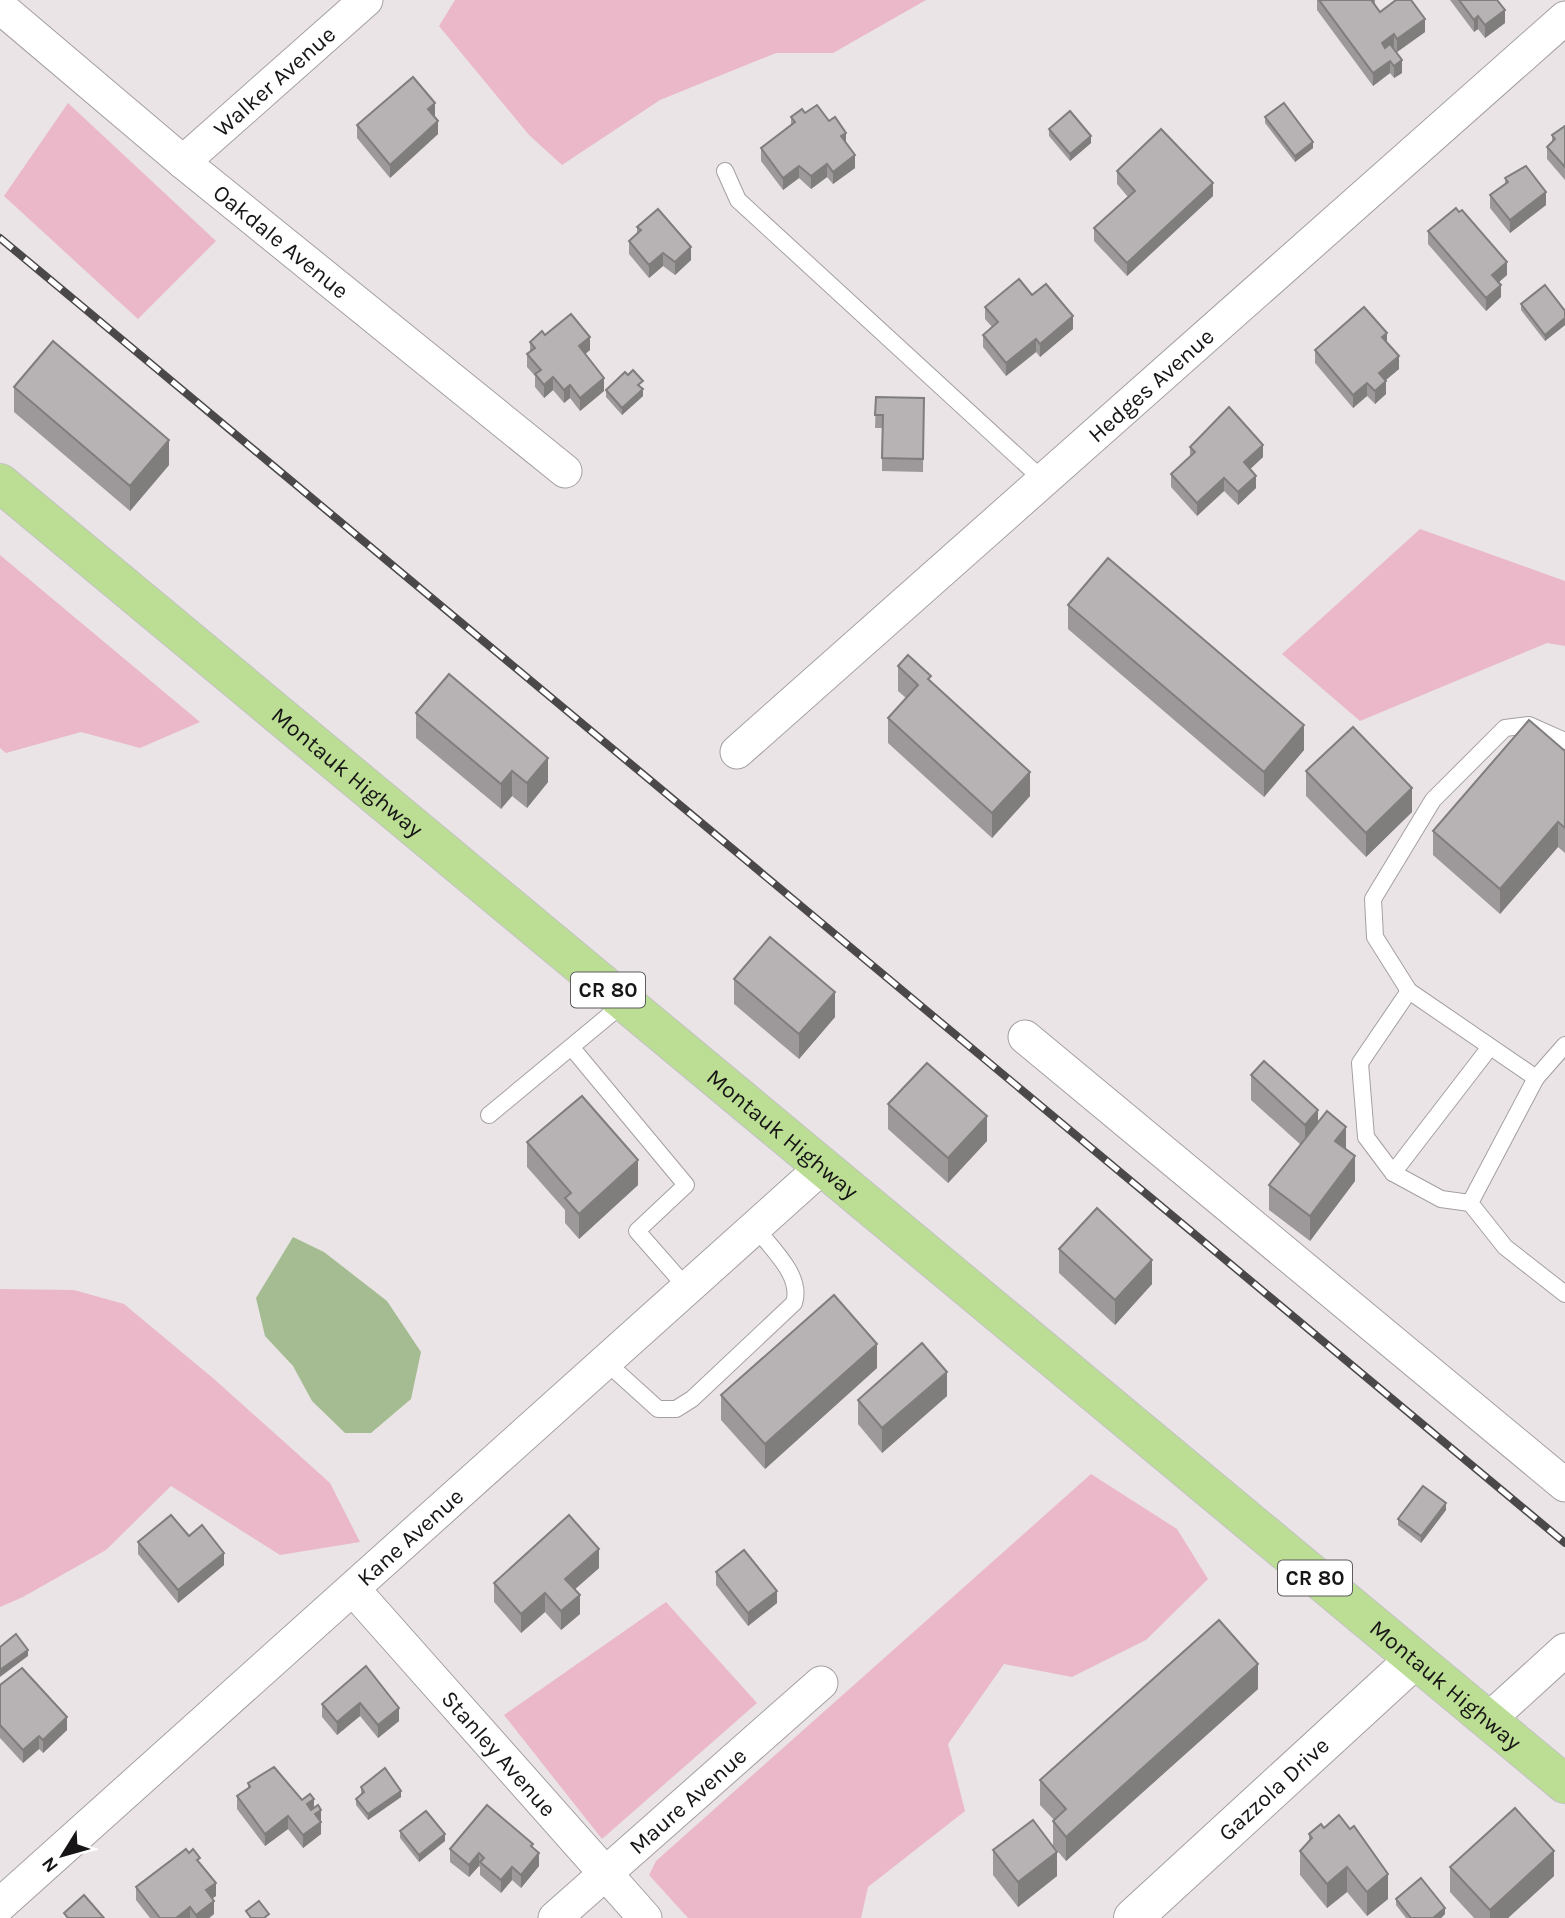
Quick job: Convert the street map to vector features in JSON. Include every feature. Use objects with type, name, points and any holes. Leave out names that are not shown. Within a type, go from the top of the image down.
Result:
[{"type":"main road","name":"Montauk Highway","points":[[0,484],[1565,1784]]},
{"type":"street","name":"Walker Avenue","points":[[183,162],[366,0]]},
{"type":"street","name":"Oakdale Avenue","points":[[0,7],[183,162],[565,471]]},
{"type":"street","name":"Hedges Avenue","points":[[737,752],[1565,18]]},
{"type":"street","points":[[1025,1037],[1565,1485]]},
{"type":"street","name":"Kane Avenue","points":[[0,1905],[821,1168]]},
{"type":"street","name":"Stanley Avenue","points":[[353,1589],[645,1918]]},
{"type":"street","points":[[1487,1721],[1565,1650]]},
{"type":"street","name":"Gazzola Drive","points":[[1133,1918],[1414,1660]]},
{"type":"street","name":"Maure Avenue","points":[[555,1918],[821,1683]]},
{"type":"lane","points":[[725,171],[738,200],[1043,480]]},
{"type":"lane","points":[[1536,1078],[1409,991],[1375,937],[1373,899],[1433,800],[1505,729],[1529,725],[1565,741]]},
{"type":"lane","points":[[1409,991],[1360,1063],[1366,1138],[1393,1173],[1441,1199],[1470,1203],[1505,1247],[1565,1294]]},
{"type":"lane","points":[[489,1115],[624,1003]]},
{"type":"lane","points":[[1470,1203],[1536,1078],[1565,1045]]},
{"type":"lane","points":[[1393,1173],[1490,1047]]},
{"type":"lane","points":[[572,1048],[686,1185],[637,1231],[687,1288]]},
{"type":"lane","points":[[606,1362],[658,1409],[676,1409],[692,1399],[794,1303],[798,1292],[793,1278],[755,1227]]},
{"type":"shaded area","points":[[455,0],[926,0],[833,53],[776,53],[660,100],[562,165],[529,135],[439,26]]},
{"type":"shaded area","points":[[68,103],[216,241],[138,319],[4,196]]},
{"type":"shaded area","points":[[1420,529],[1565,581],[1565,646],[1547,643],[1360,721],[1282,654]]},
{"type":"shaded area","points":[[0,555],[200,722],[140,748],[81,732],[6,753],[0,748]]},
{"type":"shaded area","points":[[293,1237],[324,1252],[387,1301],[421,1352],[411,1399],[371,1433],[345,1433],[312,1401],[293,1366],[265,1336],[256,1298]]},
{"type":"shaded area","points":[[0,1289],[74,1290],[124,1304],[214,1379],[330,1483],[360,1542],[280,1555],[171,1486],[106,1550],[0,1607]]},
{"type":"shaded area","points":[[1091,1474],[1177,1529],[1208,1579],[1146,1640],[1072,1677],[1004,1664],[948,1744],[965,1811],[868,1887],[861,1918],[688,1918],[649,1875],[656,1861]]},
{"type":"shaded area","points":[[666,1602],[757,1703],[602,1839],[504,1715]]},
{"type":"building","points":[[1319,0],[1373,0],[1380,12],[1396,0],[1411,0],[1425,19],[1397,39],[1394,34],[1382,43],[1385,48],[1390,44],[1402,60],[1394,66],[1390,61],[1373,73]]},
{"type":"building","points":[[1459,0],[1497,0],[1505,10],[1485,25],[1478,16],[1474,20]]},
{"type":"building","points":[[413,77],[435,103],[428,109],[438,121],[390,165],[357,125]]},
{"type":"building","points":[[1284,103],[1313,142],[1295,156],[1265,117]]},
{"type":"building","points":[[817,105],[829,121],[835,117],[846,133],[841,136],[855,155],[833,172],[827,164],[811,176],[799,166],[783,178],[761,148],[795,122],[791,117],[802,109],[805,113]]},
{"type":"building","points":[[1070,111],[1091,136],[1070,154],[1049,129]]},
{"type":"building","points":[[1565,126],[1565,167],[1547,147],[1555,139],[1552,135]]},
{"type":"building","points":[[1161,129],[1213,183],[1127,263],[1094,228],[1135,191],[1117,171]]},
{"type":"building","points":[[1526,166],[1546,192],[1510,220],[1490,195],[1508,182],[1505,178]]},
{"type":"building","points":[[1456,208],[1459,212],[1462,210],[1507,262],[1492,275],[1501,285],[1486,298],[1428,231]]},
{"type":"building","points":[[658,209],[691,247],[675,262],[663,253],[649,265],[629,241],[641,230],[637,227]]},
{"type":"building","points":[[1019,279],[1032,295],[1046,284],[1073,316],[1040,344],[1036,339],[1006,363],[983,335],[998,322],[985,307]]},
{"type":"building","points":[[1545,285],[1565,311],[1565,318],[1545,335],[1521,304]]},
{"type":"building","points":[[1364,307],[1387,333],[1382,337],[1399,356],[1379,373],[1386,381],[1375,391],[1367,383],[1353,395],[1315,350]]},
{"type":"building","points":[[571,314],[590,337],[579,346],[604,378],[580,398],[570,385],[564,390],[553,377],[544,385],[535,374],[541,370],[527,354],[535,348],[530,342],[542,331],[545,335]]},
{"type":"building","points":[[53,341],[169,440],[130,486],[14,387]]},
{"type":"building","points":[[633,370],[643,381],[638,385],[643,389],[622,408],[606,390],[625,372],[628,375]]},
{"type":"building","points":[[876,397],[924,398],[923,459],[882,458],[883,415],[875,415]]},
{"type":"building","points":[[1229,407],[1263,445],[1244,462],[1256,476],[1238,492],[1224,478],[1197,503],[1171,474],[1195,452],[1190,447]]},
{"type":"building","points":[[1108,558],[1304,725],[1264,772],[1068,605]]},
{"type":"building","points":[[908,655],[931,676],[928,679],[1030,772],[992,813],[888,718],[918,685],[898,666]]},
{"type":"building","points":[[449,674],[548,758],[527,783],[512,771],[501,784],[416,713]]},
{"type":"building","points":[[1529,720],[1565,751],[1565,828],[1558,822],[1500,889],[1433,831]]},
{"type":"building","points":[[1353,727],[1412,788],[1366,833],[1306,771]]},
{"type":"building","points":[[770,937],[835,992],[799,1034],[734,979]]},
{"type":"building","points":[[1264,1061],[1318,1110],[1305,1125],[1251,1075]]},
{"type":"building","points":[[927,1063],[987,1116],[948,1158],[888,1104]]},
{"type":"building","points":[[582,1096],[638,1160],[579,1214],[565,1198],[571,1193],[527,1142]]},
{"type":"building","points":[[1327,1111],[1346,1127],[1335,1141],[1355,1156],[1310,1216],[1269,1185]]},
{"type":"building","points":[[1097,1208],[1152,1260],[1115,1300],[1059,1249]]},
{"type":"building","points":[[834,1295],[877,1344],[765,1444],[721,1395]]},
{"type":"building","points":[[922,1343],[947,1372],[882,1428],[858,1400]]},
{"type":"building","points":[[1423,1486],[1446,1503],[1421,1536],[1398,1519]]},
{"type":"building","points":[[171,1515],[189,1536],[202,1525],[224,1553],[178,1590],[138,1542]]},
{"type":"building","points":[[569,1515],[599,1549],[565,1579],[580,1595],[561,1611],[545,1593],[521,1614],[494,1583]]},
{"type":"building","points":[[744,1550],[777,1591],[748,1613],[716,1572]]},
{"type":"building","points":[[1219,1620],[1258,1664],[1066,1837],[1053,1821],[1066,1809],[1040,1780]]},
{"type":"building","points":[[16,1634],[28,1650],[0,1670],[0,1647]]},
{"type":"building","points":[[366,1666],[399,1708],[378,1725],[360,1703],[337,1722],[322,1704]]},
{"type":"building","points":[[22,1668],[67,1717],[43,1740],[39,1736],[23,1750],[0,1725],[0,1685]]},
{"type":"building","points":[[274,1767],[302,1800],[310,1794],[314,1799],[307,1804],[311,1810],[318,1805],[321,1810],[315,1814],[321,1822],[303,1835],[288,1816],[265,1834],[237,1796],[250,1787],[248,1783]]},
{"type":"building","points":[[385,1768],[401,1791],[368,1814],[356,1799],[364,1792],[361,1787]]},
{"type":"building","points":[[487,1805],[533,1844],[531,1846],[539,1853],[521,1875],[512,1867],[501,1880],[480,1862],[484,1858],[479,1853],[469,1865],[450,1849]]},
{"type":"building","points":[[1515,1808],[1554,1851],[1490,1910],[1450,1867]]},
{"type":"building","points":[[426,1811],[445,1834],[419,1855],[400,1831]]},
{"type":"building","points":[[1339,1815],[1350,1829],[1354,1826],[1388,1874],[1367,1892],[1347,1867],[1327,1884],[1300,1851],[1312,1838],[1309,1834],[1321,1824],[1324,1828]]},
{"type":"building","points":[[1033,1820],[1057,1852],[1018,1882],[993,1850]]},
{"type":"building","points":[[186,1849],[189,1853],[193,1849],[200,1858],[197,1860],[216,1883],[206,1890],[214,1901],[196,1915],[190,1907],[176,1918],[160,1918],[136,1887]]},
{"type":"building","points":[[1421,1878],[1445,1908],[1433,1918],[1411,1918],[1396,1899]]},
{"type":"building","points":[[84,1895],[104,1918],[68,1918],[64,1913]]},
{"type":"building","points":[[259,1901],[269,1914],[264,1918],[251,1918],[246,1911]]},
{"type":"railway","points":[[0,238],[1565,1543]]}]
